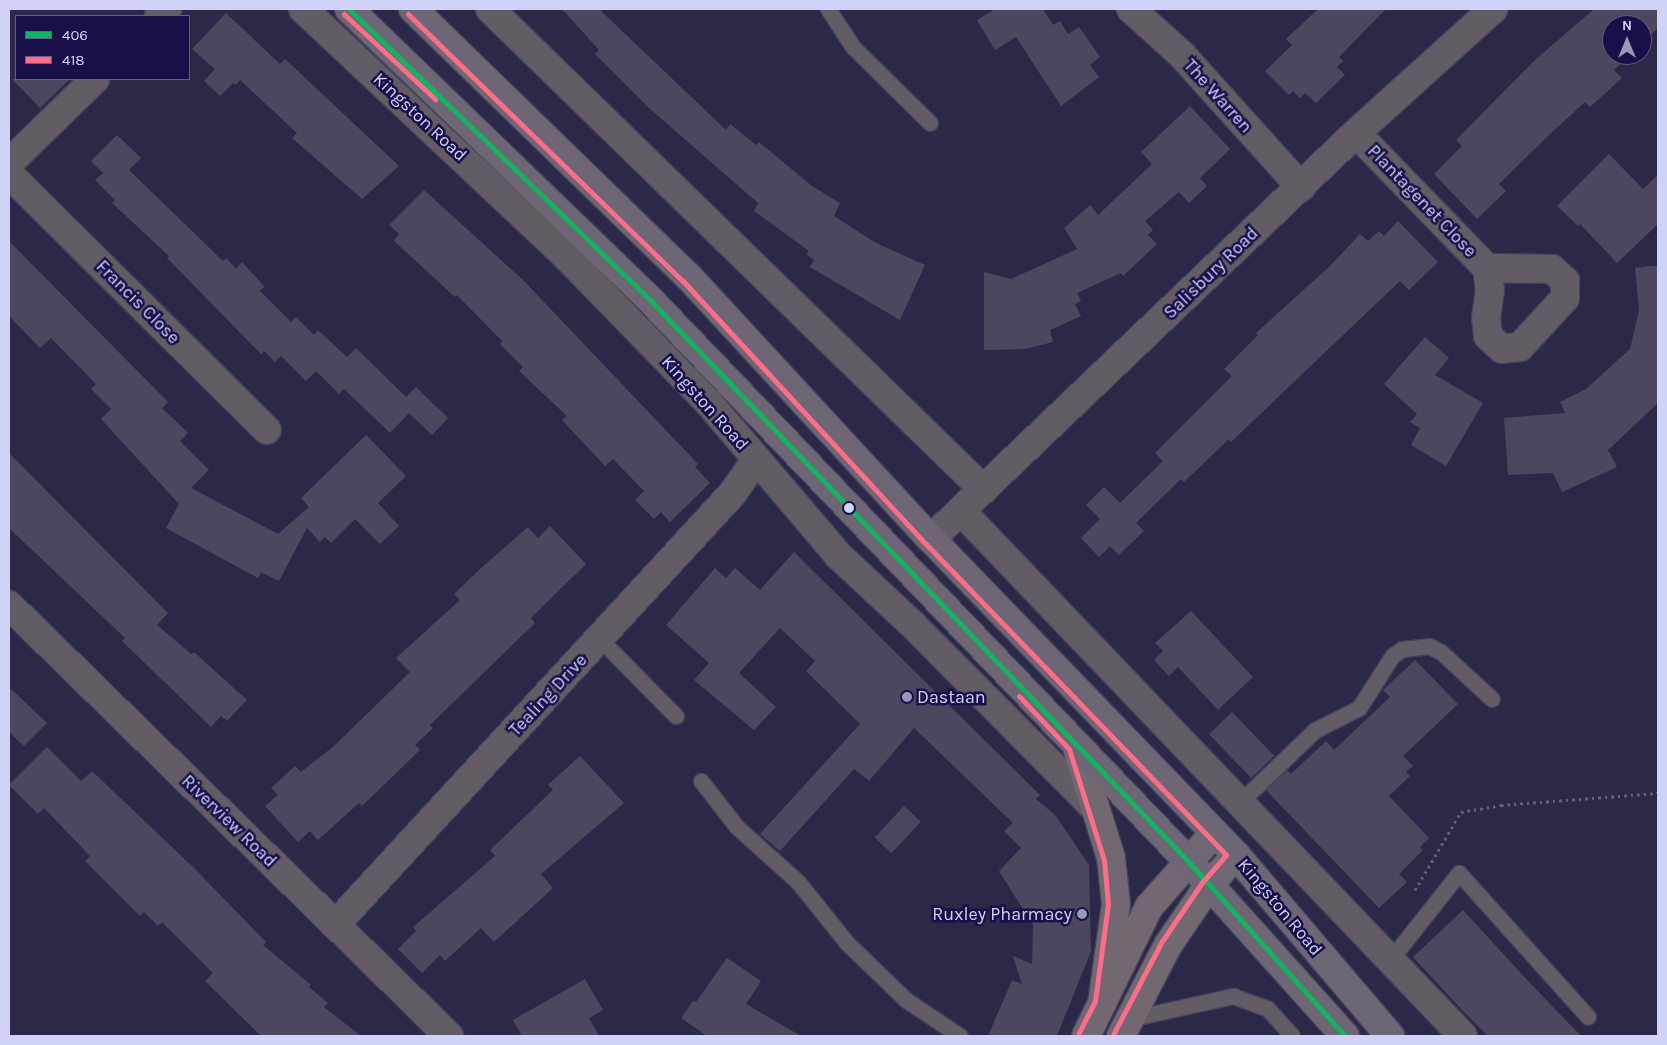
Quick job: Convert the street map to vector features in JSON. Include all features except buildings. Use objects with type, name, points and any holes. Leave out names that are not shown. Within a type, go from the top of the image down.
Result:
[{"type":"highway","name":"Kingston Road","points":[[349,9],[521,171],[654,304],[1188,861],[1345,1036]]},
{"type":"highway","name":"Kingston Road","points":[[413,9],[688,276],[931,539],[1236,855],[1390,1036]]},
{"type":"main road","points":[[1076,745],[1111,858],[1116,904],[1102,1003]]},
{"type":"main road","points":[[1086,1036],[1149,907],[1214,833]]},
{"type":"main road","points":[[1125,1028],[1168,945],[1209,885],[1236,855]]},
{"type":"street","name":"Kingston Road","points":[[303,9],[567,257],[708,402],[838,555],[911,623],[1096,809]]},
{"type":"street","points":[[490,9],[984,490]]},
{"type":"street","name":"The Warren","points":[[1131,9],[1182,55],[1301,187]]},
{"type":"street","name":"Salisbury Road","points":[[931,539],[1356,133],[1493,9]]},
{"type":"street","points":[[9,163],[94,80]]},
{"type":"street","name":"Plantagenet Close","points":[[1356,133],[1487,268]]},
{"type":"street","name":"Francis Close","points":[[9,174],[267,430]]},
{"type":"street","name":"Tealing Drive","points":[[335,925],[732,494],[756,460]]},
{"type":"street","points":[[961,511],[1463,1036]]},
{"type":"street","name":"Riverview Road","points":[[9,605],[449,1036]]},
{"type":"lane","points":[[828,9],[853,47],[930,123]]},
{"type":"lane","points":[[600,639],[676,716]]},
{"type":"lane","points":[[1240,802],[1315,730],[1359,708],[1392,656],[1402,649],[1429,646],[1441,652],[1492,699]]},
{"type":"lane","points":[[701,781],[737,827],[798,882],[847,943],[906,1000],[960,1036]]},
{"type":"lane","points":[[1390,960],[1459,873],[1588,1017]]},
{"type":"lane","points":[[1125,1028],[1234,996],[1268,1009],[1292,1036]]},
{"type":"path","points":[[1410,897],[1461,812],[1501,805],[1658,793]]},
{"type":"transit line","name":"406","points":[[349,9],[654,304],[1188,861],[1345,1036]]},
{"type":"transit line","name":"418","points":[[344,14],[435,99]]},
{"type":"transit line","name":"418","points":[[408,14],[683,281],[926,544],[1226,855],[1203,881],[1162,941],[1114,1033]]},
{"type":"transit line","name":"418","points":[[1019,696],[1069,749],[1104,860],[1108,904],[1095,1001],[1079,1033]]},
{"type":"place","name":"Dastaan","points":[[907,697]]},
{"type":"place","name":"Ruxley Pharmacy","points":[[1082,914]]}]
